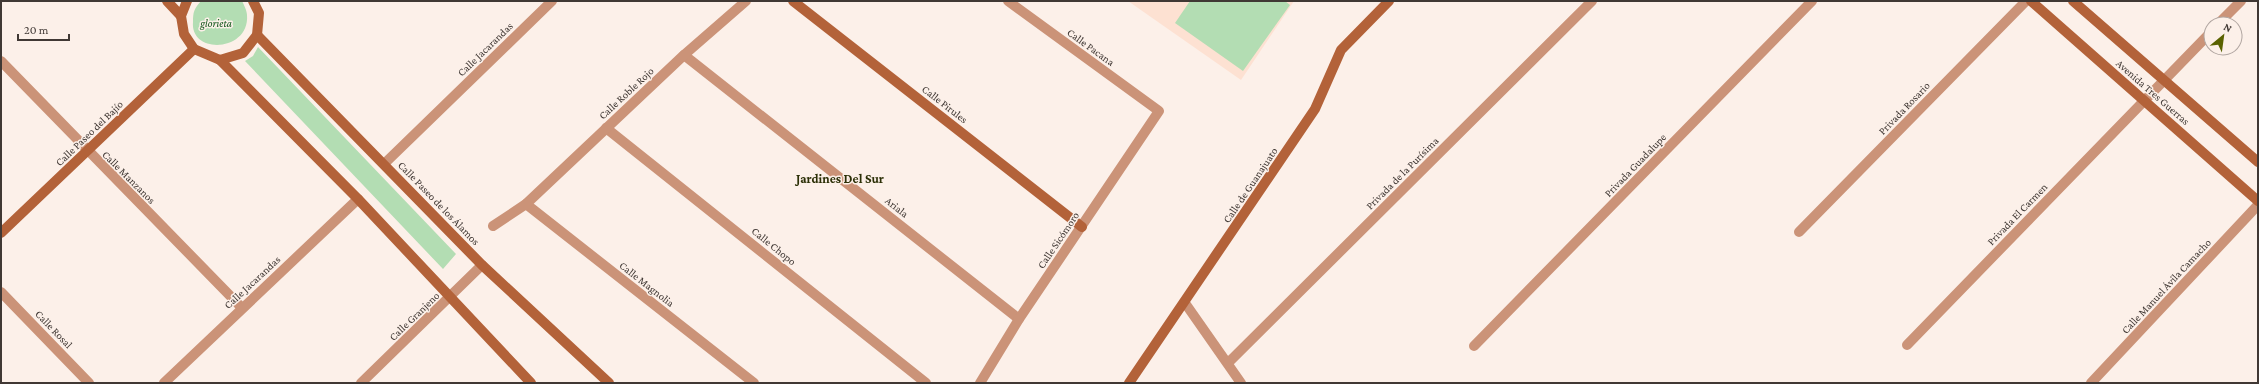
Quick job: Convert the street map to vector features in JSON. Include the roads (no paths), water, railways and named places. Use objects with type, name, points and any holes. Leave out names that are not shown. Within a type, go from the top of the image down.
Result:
[{"type":"main road","points":[[167,1],[181,16]]},
{"type":"main road","points":[[187,1],[181,16],[184,34],[194,49],[220,60],[358,199],[531,383]]},
{"type":"main road","points":[[220,60],[243,53],[257,35],[259,13],[253,1]]},
{"type":"main road","name":"Calle Pirules","points":[[793,1],[1082,227]]},
{"type":"main road","name":"Calle de Guanajuato","points":[[1129,383],[1185,304],[1315,110],[1341,50],[1389,1]]},
{"type":"main road","name":"Avenida Tres Guerras","points":[[2031,1],[2258,201]]},
{"type":"main road","name":"Avenida Tres Guerras","points":[[2072,1],[2258,162]]},
{"type":"main road","name":"Calle Paseo de los Álamos","points":[[257,35],[482,265],[608,383]]},
{"type":"main road","name":"Calle Paseo del Bajío","points":[[1,233],[194,49]]},
{"type":"street","name":"Calle Jacarandas","points":[[384,164],[552,1]]},
{"type":"street","name":"Calle Roble Rojo","points":[[493,226],[526,204],[684,55],[746,1]]},
{"type":"street","name":"Calle Pacana","points":[[1008,1],[1159,111]]},
{"type":"street","name":"Privada de la Purísima","points":[[1228,363],[1592,1]]},
{"type":"street","name":"Privada Guadalupe","points":[[1474,346],[1812,1]]},
{"type":"street","name":"Privada Rosario","points":[[1799,232],[2026,1]]},
{"type":"street","points":[[2226,16],[2241,1]]},
{"type":"street","name":"Privada El Carmen","points":[[1907,345],[2203,40]]},
{"type":"street","name":"Ariala","points":[[684,55],[1019,319]]},
{"type":"street","name":"Calle Manzanos","points":[[1,61],[87,151],[242,308]]},
{"type":"street","name":"Calle Sicómoro","points":[[980,383],[1019,319],[1159,111]]},
{"type":"street","name":"Calle Chopo","points":[[606,128],[926,383]]},
{"type":"street","name":"Calle Jacarandas","points":[[164,383],[358,199]]},
{"type":"street","name":"Calle Magnolia","points":[[526,204],[754,383]]},
{"type":"street","name":"Calle Manuel Ávila Camacho","points":[[2091,383],[2258,204]]},
{"type":"street","name":"Calle Granjeno","points":[[361,383],[450,298],[482,265]]},
{"type":"street","name":"Calle Rosal","points":[[1,292],[89,383]]},
{"type":"street","points":[[1185,304],[1241,383]]},
{"type":"district","name":"Jardines Del Sur","points":[[840,178]]},
{"type":"park label","name":"glorieta","points":[[216,23]]}]
